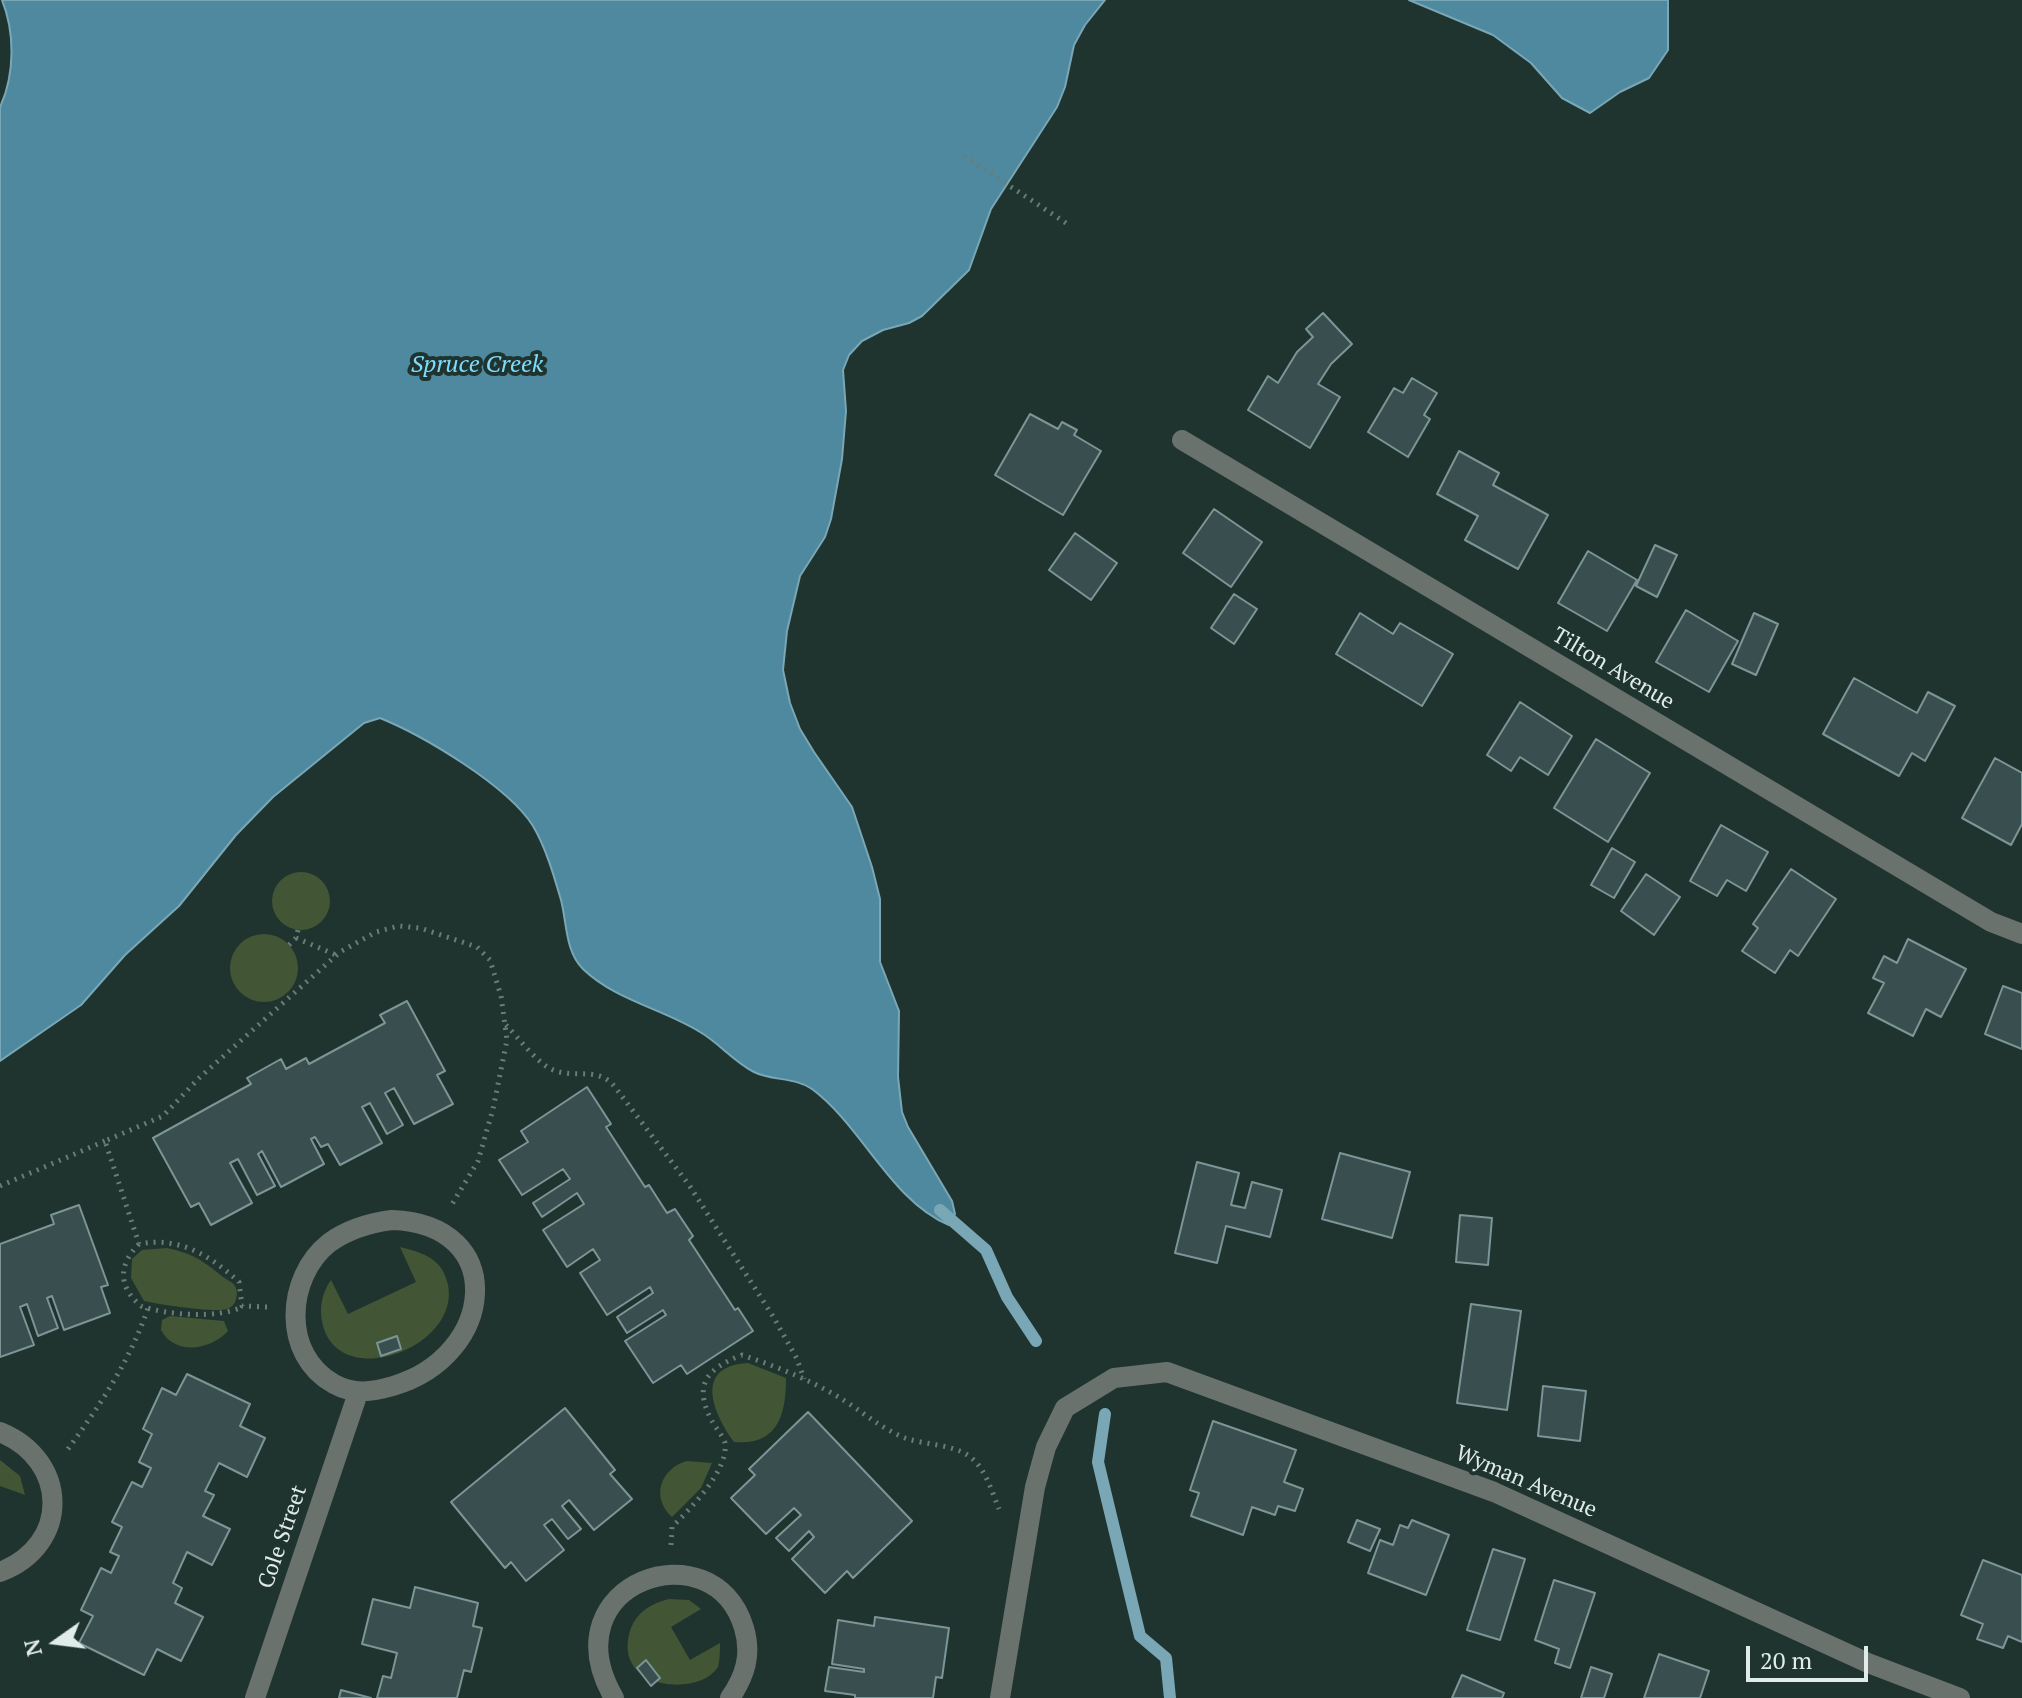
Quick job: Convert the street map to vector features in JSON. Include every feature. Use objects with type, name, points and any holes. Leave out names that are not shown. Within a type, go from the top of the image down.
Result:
[{"type":"street","name":"Tilton Avenue","points":[[1182,440],[1991,922],[2022,934]]},
{"type":"street","points":[[392,1220],[415,1221],[436,1231],[451,1240],[467,1261],[476,1299],[469,1323],[451,1352],[420,1375],[388,1388],[358,1393],[331,1382],[310,1362],[298,1336],[296,1309],[301,1278],[309,1264],[339,1236],[360,1226],[392,1220]]},
{"type":"street","name":"Wyman Avenue","points":[[1000,1698],[1035,1487],[1046,1447],[1065,1408],[1114,1378],[1167,1372],[1494,1492],[1868,1663],[1960,1698]]},
{"type":"street","name":"Cole Street","points":[[255,1698],[358,1393]]},
{"type":"street","points":[[0,1432],[31,1450],[48,1474],[52,1502],[52,1516],[38,1546],[21,1563],[0,1572]]},
{"type":"street","points":[[614,1698],[599,1666],[597,1648],[604,1616],[627,1590],[654,1577],[674,1574],[690,1576],[713,1587],[726,1597],[742,1622],[748,1655],[745,1670],[730,1698]]},
{"type":"path","points":[[964,156],[1069,225]]},
{"type":"path","points":[[0,1186],[163,1116],[199,1078],[336,955],[376,932],[399,926],[420,928],[477,947],[490,960],[501,996],[507,1040],[478,1161],[436,1231]]},
{"type":"path","points":[[289,945],[296,938],[298,930]]},
{"type":"path","points":[[296,938],[336,955]]},
{"type":"path","points":[[504,1023],[548,1068],[559,1072],[598,1074],[609,1079],[698,1198],[774,1318],[805,1380]]},
{"type":"path","points":[[105,1141],[139,1244]]},
{"type":"path","points":[[243,1306],[239,1282],[206,1255],[158,1241],[139,1244],[125,1260],[123,1275],[128,1290],[135,1302],[148,1308],[216,1315],[230,1313],[243,1306],[296,1309]]},
{"type":"path","points":[[48,1474],[106,1396],[141,1329],[148,1308]]},
{"type":"path","points":[[674,1574],[672,1527],[711,1483],[725,1443],[705,1403],[703,1389],[707,1376],[715,1367],[742,1355],[805,1380],[848,1403],[869,1420],[907,1438],[969,1456],[983,1473],[1001,1513]]},
{"type":"green space","points":[[301,872],[321,881],[330,901],[321,921],[301,930],[281,921],[272,901],[281,881]]},
{"type":"green space","points":[[264,934],[288,944],[298,968],[288,992],[264,1002],[240,992],[230,968],[240,944]]},
{"type":"green space","points":[[400,1247],[431,1258],[442,1269],[448,1285],[447,1307],[437,1326],[421,1341],[400,1352],[378,1358],[356,1357],[338,1349],[325,1332],[321,1318],[322,1298],[327,1286],[331,1280],[348,1314],[416,1282]]},
{"type":"green space","points":[[167,1248],[199,1259],[233,1283],[237,1294],[233,1305],[227,1309],[211,1310],[144,1301],[131,1278],[132,1259],[142,1250]]},
{"type":"green space","points":[[170,1316],[224,1321],[228,1331],[212,1343],[184,1347],[175,1344],[161,1330],[162,1320]]},
{"type":"green space","points":[[748,1363],[786,1378],[784,1403],[777,1425],[770,1433],[749,1442],[734,1442],[720,1418],[712,1393],[720,1373],[731,1366]]},
{"type":"green space","points":[[0,1460],[20,1476],[25,1495],[0,1486]]},
{"type":"green space","points":[[687,1461],[712,1463],[701,1488],[672,1517],[661,1501],[662,1484],[671,1470]]},
{"type":"green space","points":[[669,1599],[689,1600],[701,1609],[671,1627],[690,1660],[720,1643],[718,1667],[708,1677],[693,1683],[676,1685],[644,1676],[633,1665],[628,1649],[631,1628],[637,1617],[651,1606]]},
{"type":"water","name":"Spruce Creek","points":[[2,0],[1105,0],[1074,45],[1065,87],[1057,107],[991,209],[969,270],[922,316],[862,341],[849,355],[843,370],[846,411],[842,459],[831,519],[825,537],[800,576],[787,631],[783,670],[790,703],[800,729],[852,807],[872,867],[880,899],[880,962],[899,1011],[898,1077],[902,1112],[952,1201],[955,1214],[949,1225],[910,1199],[830,1104],[812,1089],[754,1072],[700,1032],[610,989],[583,969],[570,945],[561,900],[546,853],[533,826],[521,811],[464,764],[380,718],[364,723],[273,797],[236,835],[179,906],[125,955],[81,1005],[0,1061],[0,107],[12,54]]},
{"type":"water","points":[[1409,0],[1668,0],[1668,50],[1649,78],[1620,92],[1590,113],[1562,98],[1531,63],[1493,35]]},
{"type":"building","points":[[1323,313],[1352,344],[1331,364],[1318,384],[1340,397],[1310,448],[1248,410],[1268,376],[1278,383],[1297,352],[1313,337],[1306,329]]},
{"type":"building","points":[[1412,378],[1437,393],[1424,415],[1430,419],[1408,457],[1368,432],[1394,388],[1403,393]]},
{"type":"building","points":[[1030,414],[1058,429],[1062,422],[1077,430],[1074,435],[1101,451],[1063,515],[995,475]]},
{"type":"building","points":[[1459,451],[1499,473],[1493,485],[1548,515],[1518,569],[1465,540],[1478,516],[1437,494]]},
{"type":"building","points":[[1214,509],[1262,542],[1231,587],[1183,553]]},
{"type":"building","points":[[1075,533],[1117,563],[1091,600],[1049,570]]},
{"type":"building","points":[[1655,545],[1677,555],[1657,597],[1636,586]]},
{"type":"building","points":[[1588,551],[1637,580],[1607,631],[1558,603]]},
{"type":"building","points":[[1234,594],[1257,609],[1234,644],[1211,628]]},
{"type":"building","points":[[1686,610],[1738,641],[1709,692],[1656,662]]},
{"type":"building","points":[[1360,613],[1393,634],[1400,623],[1453,654],[1422,706],[1336,654]]},
{"type":"building","points":[[1754,613],[1778,624],[1756,675],[1732,664]]},
{"type":"building","points":[[1854,678],[1917,713],[1928,692],[1955,706],[1925,761],[1912,753],[1899,776],[1823,734]]},
{"type":"building","points":[[1520,702],[1572,736],[1548,775],[1520,757],[1511,771],[1487,755]]},
{"type":"building","points":[[1596,739],[1650,773],[1608,842],[1554,808]]},
{"type":"building","points":[[1995,758],[2022,773],[2022,824],[2011,845],[1962,818]]},
{"type":"building","points":[[1721,825],[1768,852],[1746,891],[1727,880],[1717,896],[1690,881]]},
{"type":"building","points":[[1612,848],[1635,862],[1614,898],[1591,885]]},
{"type":"building","points":[[1791,869],[1836,899],[1798,956],[1790,950],[1775,973],[1742,951],[1758,928],[1753,924]]},
{"type":"building","points":[[1646,874],[1680,897],[1654,935],[1621,911]]},
{"type":"building","points":[[1908,939],[1966,969],[1941,1017],[1926,1009],[1913,1036],[1868,1013],[1884,983],[1873,978],[1884,956],[1897,963]]},
{"type":"building","points":[[2003,986],[2022,993],[2022,1049],[1985,1034]]},
{"type":"building","points":[[407,1001],[445,1071],[437,1075],[453,1104],[414,1124],[394,1088],[385,1093],[403,1125],[387,1134],[370,1103],[362,1107],[382,1143],[340,1165],[328,1144],[321,1147],[315,1137],[311,1139],[324,1164],[281,1187],[262,1151],[258,1154],[275,1186],[257,1195],[238,1159],[230,1163],[252,1203],[211,1225],[199,1203],[191,1207],[153,1138],[251,1084],[247,1078],[281,1059],[286,1069],[306,1058],[309,1064],[385,1023],[380,1015]]},
{"type":"building","points":[[587,1087],[611,1124],[606,1127],[645,1187],[649,1185],[667,1213],[675,1209],[693,1236],[689,1240],[735,1310],[738,1308],[753,1331],[687,1374],[681,1365],[653,1383],[625,1341],[666,1315],[663,1310],[627,1333],[617,1317],[653,1293],[650,1287],[607,1315],[580,1273],[600,1260],[593,1249],[567,1267],[543,1230],[584,1204],[577,1193],[542,1217],[533,1203],[570,1179],[563,1169],[522,1195],[499,1160],[528,1142],[521,1131]]},
{"type":"building","points":[[1340,1153],[1410,1172],[1392,1238],[1322,1219]]},
{"type":"building","points":[[1197,1162],[1239,1173],[1231,1205],[1245,1208],[1252,1182],[1282,1190],[1270,1237],[1226,1226],[1217,1263],[1175,1253]]},
{"type":"building","points":[[79,1205],[108,1285],[101,1287],[110,1313],[64,1330],[52,1296],[47,1298],[58,1328],[38,1336],[27,1304],[20,1307],[34,1345],[0,1357],[0,1244],[54,1224],[51,1215]]},
{"type":"building","points":[[1460,1215],[1492,1218],[1488,1265],[1456,1262]]},
{"type":"building","points":[[1471,1304],[1521,1311],[1507,1410],[1457,1403]]},
{"type":"building","points":[[397,1336],[401,1349],[381,1356],[377,1343]]},
{"type":"building","points":[[187,1374],[250,1404],[240,1426],[265,1438],[247,1477],[219,1463],[205,1491],[214,1495],[203,1516],[230,1529],[212,1565],[187,1552],[173,1583],[182,1588],[175,1603],[203,1617],[181,1661],[157,1649],[144,1675],[79,1643],[93,1616],[81,1610],[101,1568],[111,1573],[119,1556],[110,1552],[122,1527],[112,1522],[132,1482],[142,1487],[151,1468],[139,1462],[152,1434],[143,1429],[162,1388],[176,1395]]},
{"type":"building","points":[[1543,1386],[1586,1391],[1580,1441],[1538,1436]]},
{"type":"building","points":[[565,1408],[615,1470],[610,1474],[632,1499],[594,1530],[569,1500],[562,1506],[581,1529],[568,1539],[552,1519],[544,1525],[564,1550],[526,1581],[511,1562],[505,1568],[451,1502]]},
{"type":"building","points":[[808,1412],[912,1521],[853,1578],[847,1571],[825,1593],[792,1559],[814,1537],[809,1531],[789,1551],[776,1538],[801,1515],[794,1508],[766,1534],[731,1498],[755,1475],[749,1469]]},
{"type":"building","points":[[1213,1421],[1296,1450],[1284,1482],[1303,1489],[1295,1511],[1278,1506],[1275,1515],[1252,1507],[1243,1535],[1191,1516],[1199,1493],[1190,1490]]},
{"type":"building","points":[[1357,1520],[1380,1529],[1370,1551],[1348,1542]]},
{"type":"building","points":[[1412,1520],[1449,1535],[1426,1595],[1368,1573],[1380,1540],[1393,1545],[1400,1525],[1408,1528]]},
{"type":"building","points":[[1493,1549],[1525,1559],[1500,1640],[1467,1630]]},
{"type":"building","points":[[1983,1560],[2022,1575],[2022,1642],[2008,1636],[2003,1648],[1977,1639],[1983,1624],[1961,1615]]},
{"type":"building","points":[[1554,1580],[1595,1593],[1570,1668],[1555,1663],[1559,1649],[1535,1640]]},
{"type":"building","points":[[415,1587],[478,1603],[473,1626],[482,1628],[471,1672],[464,1670],[457,1698],[377,1698],[383,1676],[391,1678],[397,1653],[362,1644],[373,1599],[410,1608]]},
{"type":"building","points":[[875,1617],[949,1628],[942,1678],[936,1677],[933,1698],[855,1698],[855,1695],[825,1691],[829,1667],[864,1672],[864,1669],[832,1664],[838,1620],[874,1626]]},
{"type":"building","points":[[1659,1654],[1709,1671],[1700,1698],[1644,1698]]},
{"type":"building","points":[[646,1660],[660,1678],[651,1686],[637,1668]]},
{"type":"building","points":[[1591,1667],[1612,1674],[1604,1698],[1581,1698]]},
{"type":"building","points":[[1462,1675],[1504,1693],[1502,1698],[1452,1698]]},
{"type":"building","points":[[341,1690],[371,1698],[339,1698]]},
{"type":"waterway","points":[[940,1210],[986,1250],[1007,1297],[1036,1341]]},
{"type":"waterway","points":[[1105,1414],[1098,1462],[1140,1636],[1166,1658],[1170,1698]]}]
